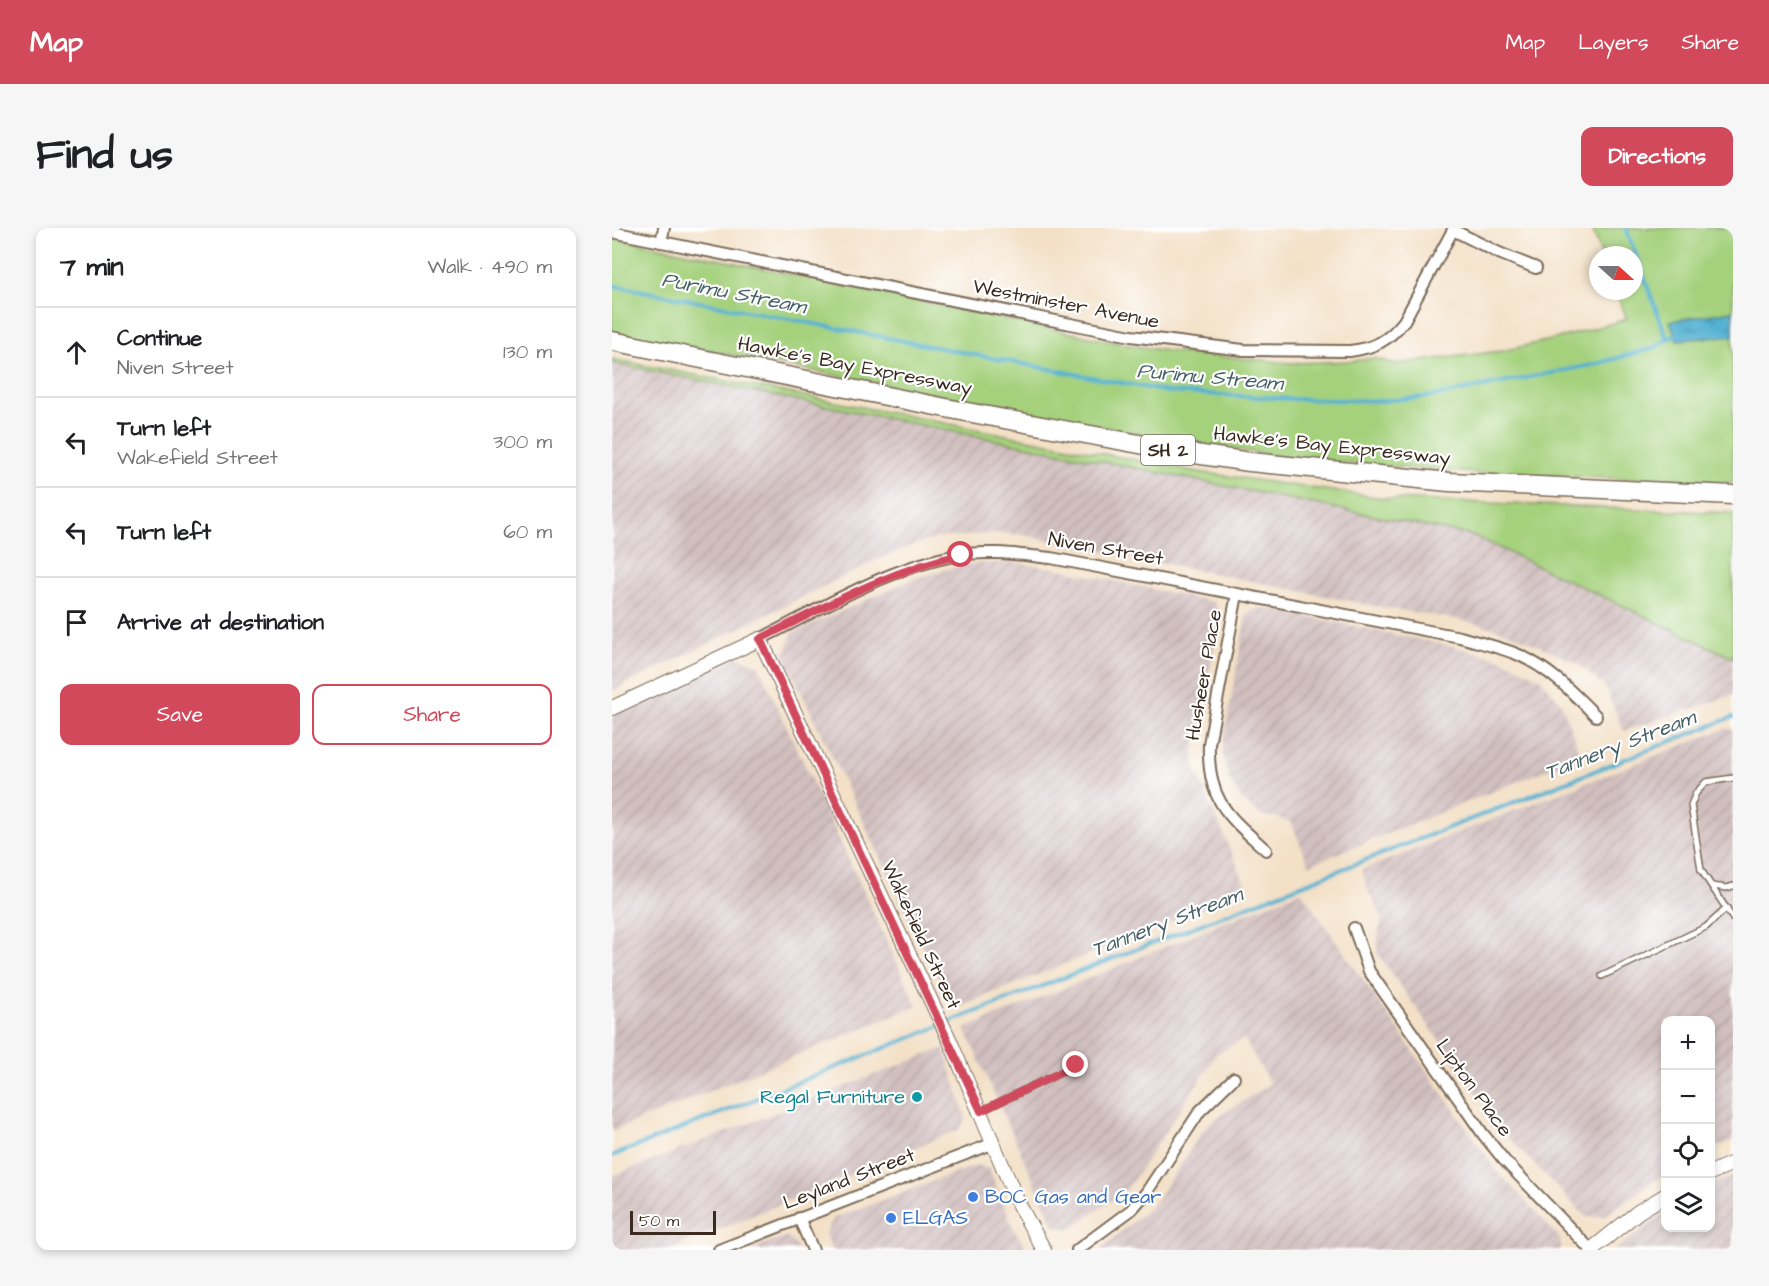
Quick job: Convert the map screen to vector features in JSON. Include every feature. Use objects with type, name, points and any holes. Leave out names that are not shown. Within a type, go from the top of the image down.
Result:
[{"type":"highway","name":"Hawke's Bay Expressway","points":[[612,341],[967,412],[1188,453],[1250,462],[1449,482],[1733,495]]},
{"type":"highway","name":"Hawke's Bay Expressway","points":[[612,351],[1109,448],[1269,474],[1406,488],[1733,504]]},
{"type":"street","points":[[661,242],[664,228]]},
{"type":"street","points":[[1454,229],[1499,253],[1536,268]]},
{"type":"street","name":"Westminster Avenue","points":[[612,232],[1131,336],[1243,350],[1350,351],[1378,344],[1394,333],[1404,321],[1454,229]]},
{"type":"street","name":"Niven Street","points":[[612,708],[882,579],[936,560],[961,555],[1014,555],[1051,558],[1460,638],[1519,655],[1542,667],[1563,683],[1596,716]]},
{"type":"street","name":"Husheer Place","points":[[1237,594],[1209,744],[1208,763],[1211,784],[1230,818],[1266,850]]},
{"type":"street","name":"Wakefield Street","points":[[760,639],[947,1036],[981,1111],[1019,1205],[1044,1250]]},
{"type":"street","name":"Lipton Place","points":[[1353,928],[1369,971],[1483,1134],[1504,1160],[1591,1250]]},
{"type":"street","points":[[1077,1250],[1131,1210],[1146,1193],[1200,1111],[1234,1078]]},
{"type":"street","name":"Leyland Street","points":[[718,1250],[994,1143]]},
{"type":"street","points":[[1715,1171],[1733,1163]]},
{"type":"street","points":[[1591,1250],[1638,1212],[1661,1198]]},
{"type":"street","points":[[799,1218],[813,1250]]},
{"type":"lane","points":[[1733,778],[1706,782],[1696,793],[1691,805],[1701,870],[1733,919]]},
{"type":"lane","points":[[1712,885],[1727,888],[1733,886]]},
{"type":"lane","points":[[1602,976],[1706,927],[1727,908]]},
{"type":"lane","points":[[981,1111],[1076,1065]]},
{"type":"shaded area","points":[[612,363],[1474,536],[1733,658],[1733,695],[1624,731],[1605,687],[1577,663],[1497,629],[1461,620],[1379,607],[1024,535],[998,533],[937,538],[910,546],[881,558],[612,691]]},
{"type":"shaded area","points":[[1011,562],[1053,568],[1214,602],[1220,614],[1193,756],[1197,774],[1248,890],[953,1009],[784,656],[792,633],[916,578],[967,564]]},
{"type":"shaded area","points":[[1260,607],[1456,647],[1502,659],[1540,678],[1561,703],[1581,756],[1309,865],[1291,822],[1262,816],[1242,800],[1229,779],[1222,751],[1246,615]]},
{"type":"shaded area","points":[[736,656],[758,665],[917,1006],[612,1131],[612,715]]},
{"type":"shaded area","points":[[1727,728],[1733,730],[1733,1140],[1715,1147],[1715,1016],[1661,1016],[1661,1176],[1604,1216],[1586,1217],[1509,1138],[1377,953],[1382,917],[1367,889],[1362,870]]},
{"type":"shaded area","points":[[1301,891],[1497,1171],[1560,1238],[1561,1250],[1100,1250],[1152,1206],[1209,1123],[1270,1084],[1244,1038],[1217,1054],[1127,1189],[1070,1229],[1054,1226],[965,1029]]},
{"type":"shaded area","points":[[944,1048],[966,1118],[960,1129],[665,1250],[612,1250],[612,1176]]},
{"type":"shaded area","points":[[977,1165],[989,1169],[1015,1231],[1028,1250],[832,1250],[825,1234],[834,1218]]},
{"type":"shaded area","points":[[1733,1176],[1733,1250],[1615,1250],[1661,1215],[1661,1232],[1715,1232],[1715,1183]]},
{"type":"shaded area","points":[[787,1236],[799,1250],[749,1250]]},
{"type":"green space","points":[[1592,228],[1733,228],[1733,483],[1475,473],[1305,460],[1182,442],[612,332],[612,237],[1128,345],[1291,363],[1374,358],[1395,364],[1502,351],[1627,319],[1620,300],[1643,300],[1643,246],[1599,246]]},
{"type":"green space","points":[[612,359],[1199,472],[1390,499],[1733,513],[1733,658],[1474,536],[612,363]]},
{"type":"water","points":[[1733,311],[1733,336],[1677,340],[1670,321]]},
{"type":"waterway","points":[[1626,228],[1667,339]]},
{"type":"waterway","name":"Purimu Stream","points":[[612,285],[1169,392],[1294,399],[1381,401],[1435,396],[1592,365],[1654,348],[1679,332]]},
{"type":"waterway","name":"Tannery Stream","points":[[612,1156],[1733,717]]},
{"type":"place","name":"Regal Furniture","points":[[917,1097]]},
{"type":"place","name":"BOC Gas and Gear","points":[[973,1197]]},
{"type":"place","name":"ELGAS","points":[[891,1218]]},
{"type":"route","points":[[961,555],[936,560],[882,579],[760,639],[981,1111],[1076,1065]]}]
